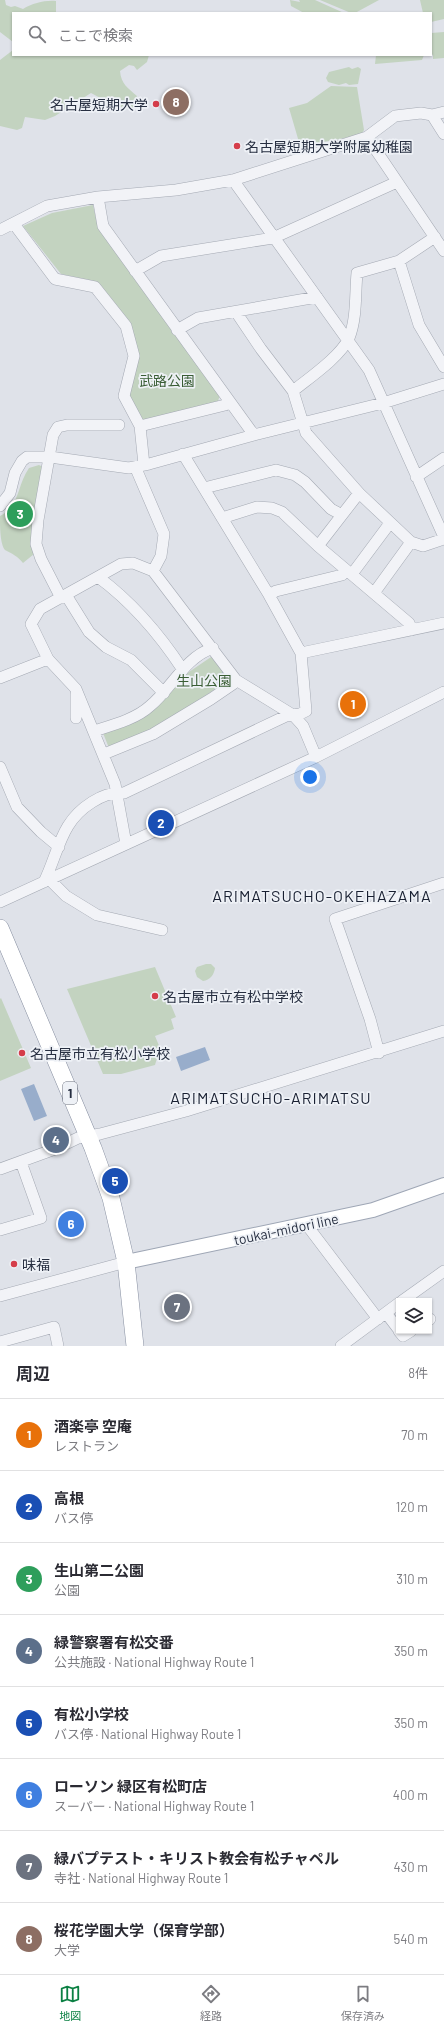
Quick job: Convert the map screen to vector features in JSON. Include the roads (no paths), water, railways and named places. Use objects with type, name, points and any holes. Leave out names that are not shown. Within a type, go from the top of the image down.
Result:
[{"type":"highway","name":"1","points":[[0,928],[88,1137],[111,1198],[126,1262],[136,1346]]},
{"type":"main road","name":"toukai-midori line","points":[[126,1262],[373,1210],[444,1185]]},
{"type":"street","points":[[0,230],[14,224],[30,213],[47,206],[98,197],[176,190],[233,180],[367,137],[395,116],[421,113],[432,115],[444,112]]},
{"type":"street","points":[[432,115],[444,134]]},
{"type":"street","points":[[367,137],[444,251]]},
{"type":"street","points":[[233,180],[273,238],[348,339],[369,370],[444,538],[423,546],[411,542],[359,493],[306,433],[292,391],[236,312]]},
{"type":"street","points":[[135,271],[161,256],[273,238],[397,182]]},
{"type":"street","points":[[98,197],[103,226],[254,435]]},
{"type":"street","points":[[14,224],[55,279],[95,287],[126,326],[134,356],[124,396],[140,426],[140,466],[137,471],[164,534],[161,556],[153,571]]},
{"type":"street","points":[[292,391],[329,362],[348,339],[353,320],[357,273],[399,261],[435,237]]},
{"type":"street","points":[[399,261],[419,325],[444,367]]},
{"type":"street","points":[[177,330],[198,318],[317,297]]},
{"type":"street","points":[[0,506],[10,492],[15,472],[22,461],[27,457],[50,457],[129,468],[383,403],[444,384]]},
{"type":"street","points":[[140,426],[225,405],[230,402]]},
{"type":"street","points":[[119,425],[58,427],[54,435],[38,520],[36,544],[41,559],[63,596],[89,632],[106,647],[131,660],[164,693]]},
{"type":"street","points":[[47,881],[68,826],[82,811],[102,796],[117,792],[124,793],[286,716],[306,711],[301,653],[269,595],[183,454]]},
{"type":"street","points":[[416,477],[444,458]]},
{"type":"street","points":[[204,488],[276,470],[295,475],[305,482],[331,509],[342,515]]},
{"type":"street","points":[[318,546],[359,493]]},
{"type":"street","points":[[222,518],[257,507],[272,508],[291,518],[318,546],[409,623],[412,630]]},
{"type":"street","points":[[269,595],[276,591],[349,572],[390,523]]},
{"type":"street","points":[[374,593],[411,542]]},
{"type":"street","points":[[126,844],[117,792],[104,754],[76,689],[48,659],[31,624],[40,609],[120,564],[134,563],[153,571],[236,680],[293,715],[302,726],[316,757]]},
{"type":"street","points":[[98,577],[112,588],[163,640],[183,670]]},
{"type":"street","points":[[301,653],[444,622]]},
{"type":"street","points":[[94,731],[141,713],[164,693],[183,670],[207,650],[213,648]]},
{"type":"street","points":[[0,678],[48,659]]},
{"type":"street","points":[[104,754],[153,734],[222,691],[236,680]]},
{"type":"street","points":[[76,689],[76,718]]},
{"type":"street","points":[[0,902],[316,757],[444,692]]},
{"type":"street","points":[[0,767],[17,807],[41,832],[59,847]]},
{"type":"street","points":[[47,881],[66,896],[97,915],[162,930]]},
{"type":"street","points":[[379,1052],[370,1019],[335,918],[444,883]]},
{"type":"street","points":[[0,1170],[78,1138],[88,1137],[186,1111],[444,1031]]},
{"type":"street","points":[[0,1230],[41,1218],[21,1162]]},
{"type":"street","points":[[306,1224],[382,1316],[396,1328]]},
{"type":"street","points":[[0,1296],[126,1262]]},
{"type":"street","points":[[406,1298],[444,1271]]},
{"type":"street","points":[[341,1346],[396,1305]]},
{"type":"street","points":[[0,1342],[54,1327],[58,1346]]},
{"type":"water","points":[[223,672],[226,682],[219,689],[215,688],[214,680]]},
{"type":"water","points":[[205,1047],[210,1060],[181,1071],[176,1057]]},
{"type":"water","points":[[34,1084],[47,1116],[34,1121],[21,1089]]},
{"type":"place","name":"桜花学園大学（保育学部）","points":[[176,102]]},
{"type":"place","name":"名古屋短期大学","points":[[156,104]]},
{"type":"place","name":"名古屋短期大学附属幼稚園","points":[[237,146]]},
{"type":"place","name":"生山第二公園","points":[[20,514]]},
{"type":"place","name":"酒楽亭 空庵","points":[[353,704]]},
{"type":"place","name":"高根","points":[[161,823]]},
{"type":"place","name":"名古屋市立有松中学校","points":[[155,996]]},
{"type":"place","name":"名古屋市立有松小学校","points":[[22,1053]]},
{"type":"place","name":"緑警察署有松交番","points":[[56,1140]]},
{"type":"place","name":"有松小学校","points":[[115,1181]]},
{"type":"place","name":"ローソン 緑区有松町店","points":[[71,1224]]},
{"type":"place","name":"味福","points":[[14,1264]]},
{"type":"place","name":"緑バプテスト・キリスト教会有松チャペル","points":[[177,1307]]},
{"type":"district","name":"ARIMATSUCHO-OKEHAZAMA","points":[[322,895]]},
{"type":"district","name":"ARIMATSUCHO-ARIMATSU","points":[[271,1097]]},
{"type":"park label","name":"武路公園","points":[[167,380]]},
{"type":"park label","name":"生山公園","points":[[204,680]]}]
